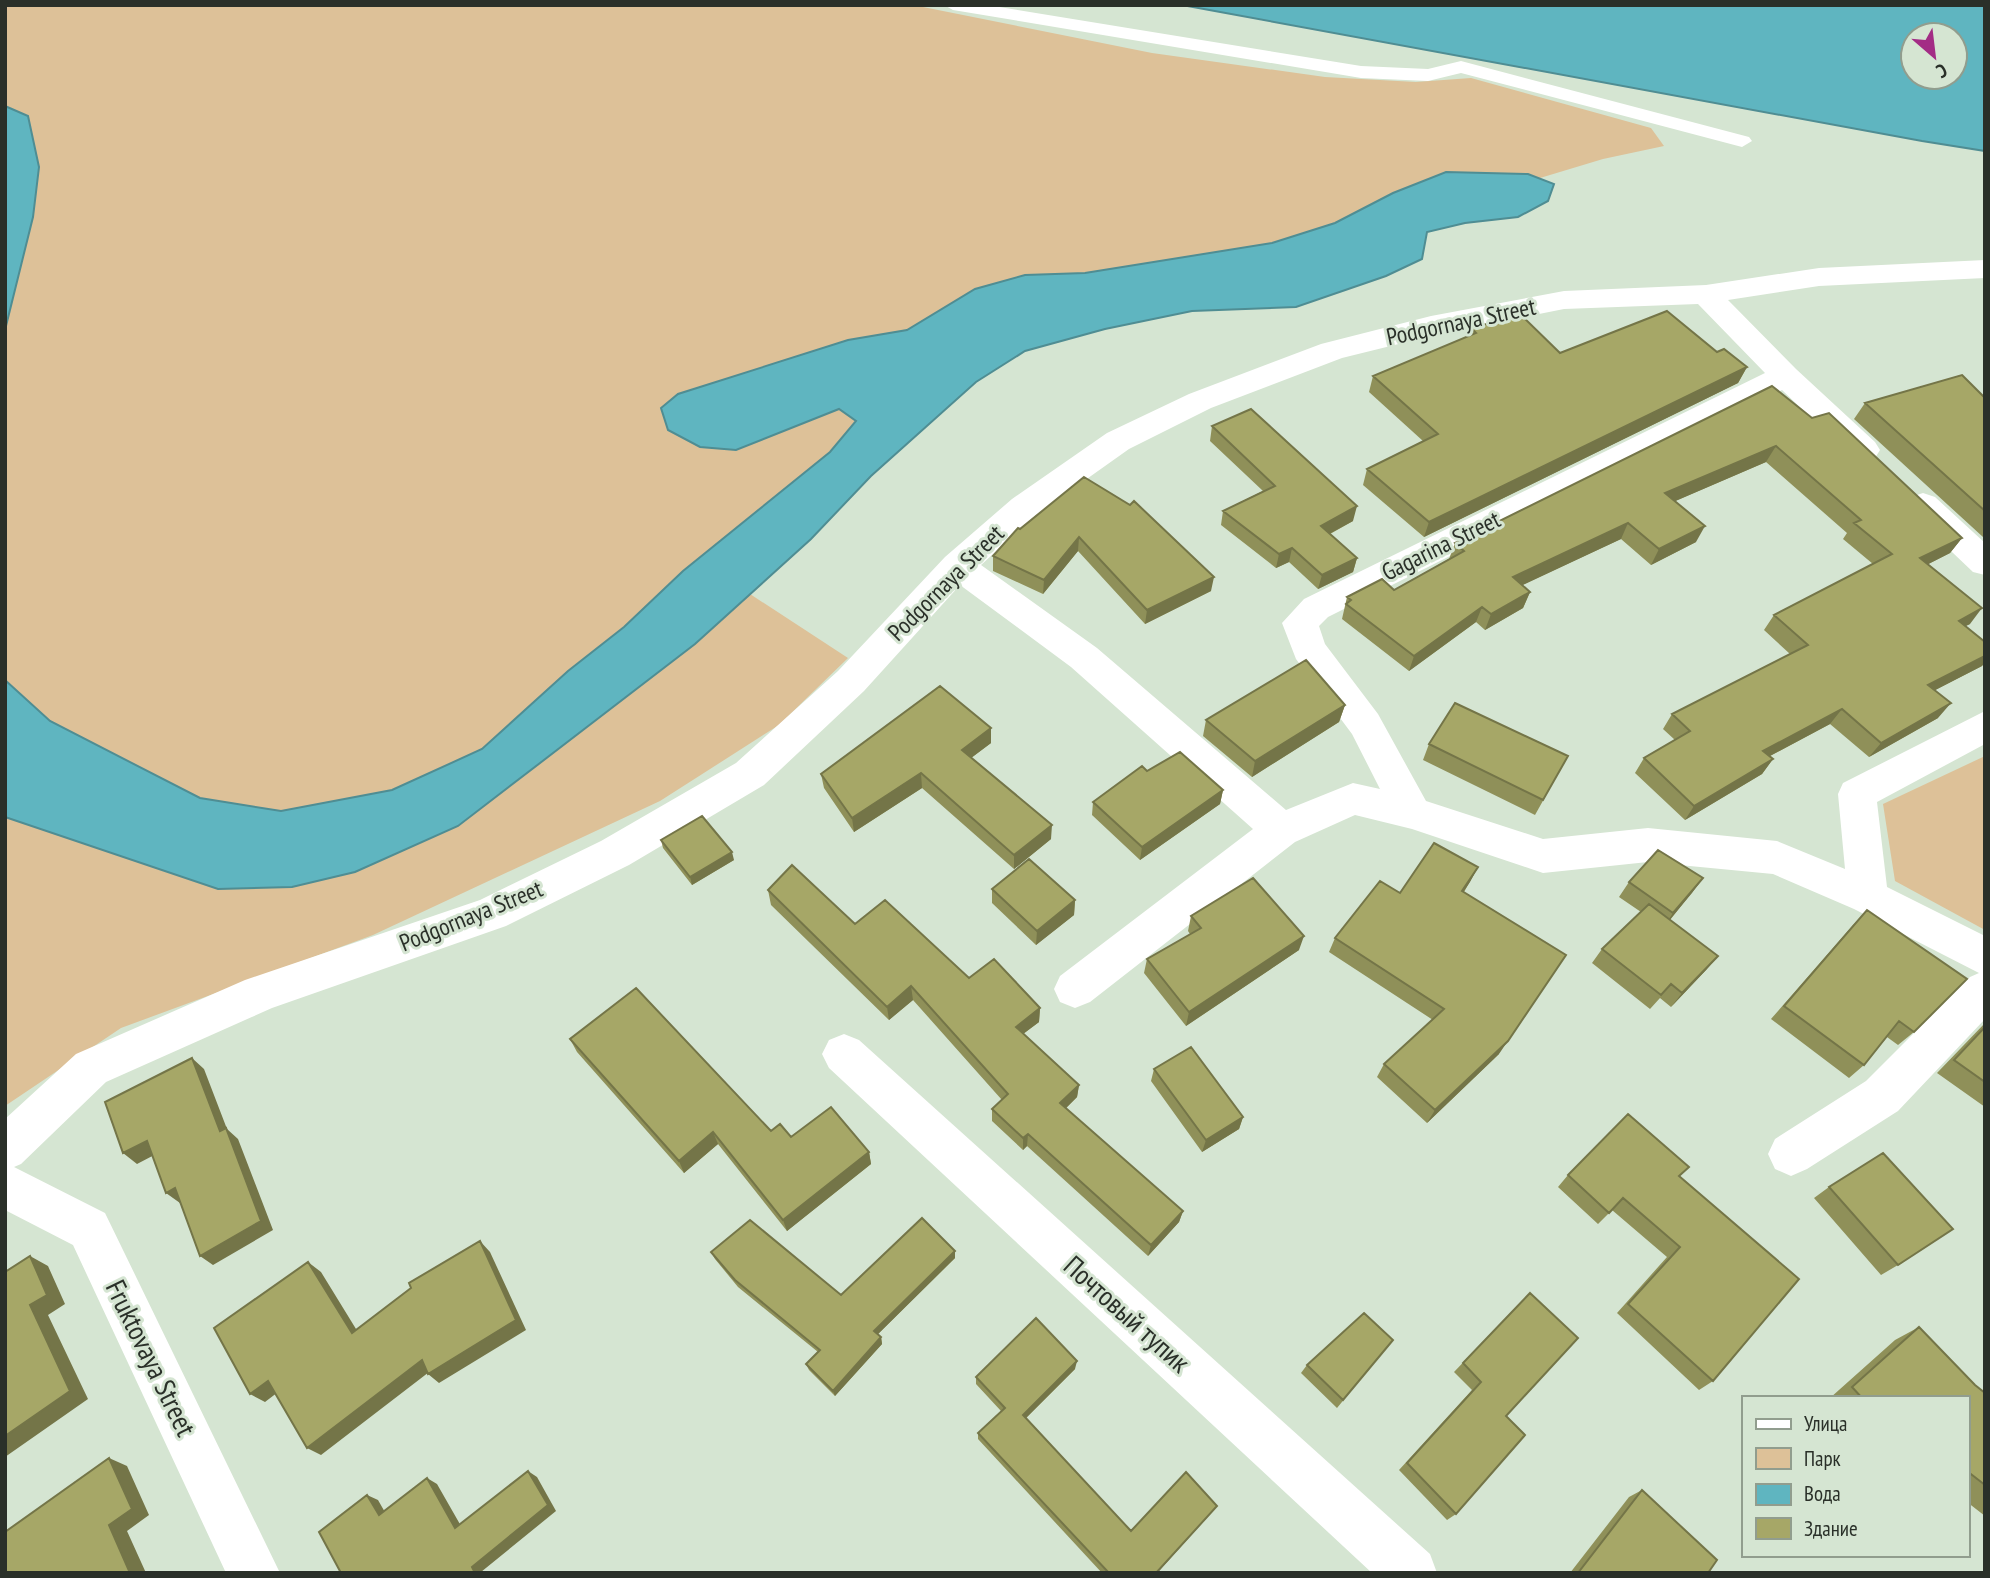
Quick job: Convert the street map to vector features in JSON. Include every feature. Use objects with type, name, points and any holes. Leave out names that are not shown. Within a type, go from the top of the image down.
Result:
[{"type":"street","name":"Podgornaya Street","points":[[5,1149],[92,1068],[260,993],[492,914],[615,853],[750,774],[851,681],[957,566],[1024,507],[1118,441],[1200,401],[1332,351],[1431,326],[1564,300],[1706,294],[1819,277],[1985,269]]},
{"type":"street","points":[[1706,294],[1785,376],[1985,563]]},
{"type":"street","name":"Gagarina Street","points":[[1412,813],[1365,724],[1309,649],[1300,622],[1316,608],[1785,376]]},
{"type":"street","points":[[957,566],[1019,607],[1188,746],[1281,830]]},
{"type":"street","points":[[1868,897],[1857,794],[1985,726]]},
{"type":"street","points":[[1075,989],[1281,830],[1353,799],[1412,813],[1543,856],[1647,845],[1777,858],[1868,897],[1985,957]]},
{"type":"street","points":[[1791,1154],[1882,1096],[1985,990]]},
{"type":"street","name":"Почтовый тупик","points":[[844,1054],[1411,1573]]},
{"type":"street","name":"Fruktovaya Street","points":[[5,1186],[89,1229],[254,1573]]},
{"type":"lane","points":[[953,5],[1361,72],[1428,75],[1461,67],[1742,141]]},
{"type":"green space","points":[[5,5],[913,5],[1152,53],[1325,77],[1416,82],[1471,78],[1651,128],[1664,146],[1603,159],[1540,178],[1528,174],[1446,172],[1393,193],[1335,223],[1272,243],[1085,273],[1025,275],[975,289],[907,330],[848,340],[661,408],[668,429],[700,447],[736,450],[839,409],[856,420],[830,452],[683,571],[624,627],[568,671],[482,749],[392,790],[281,811],[200,798],[50,721],[5,680],[5,330],[33,217],[28,116],[5,106]]},
{"type":"green space","points":[[750,594],[848,658],[779,725],[660,801],[373,935],[121,1028],[5,1106],[5,817],[218,889],[458,826],[695,644]]},
{"type":"green space","points":[[1985,756],[1985,930],[1895,881],[1883,804]]},
{"type":"water","points":[[1182,5],[1985,5],[1985,151],[1922,141]]},
{"type":"water","points":[[5,106],[28,116],[39,167],[33,217],[5,330]]},
{"type":"water","points":[[1446,172],[1528,174],[1554,184],[1548,201],[1518,217],[1465,223],[1427,232],[1422,259],[1386,276],[1296,307],[1192,311],[1105,329],[1025,351],[976,382],[871,476],[811,539],[695,644],[458,826],[355,872],[292,887],[218,889],[5,817],[5,680],[50,721],[200,798],[281,811],[392,790],[482,749],[568,671],[624,627],[683,571],[830,452],[856,421],[839,409],[736,450],[700,447],[668,430],[661,408],[678,394],[848,340],[907,330],[975,289],[1025,275],[1085,273],[1272,243],[1335,223],[1393,193]]},
{"type":"building","points":[[1667,311],[1717,352],[1724,349],[1747,367],[1429,522],[1367,469],[1438,434],[1373,376],[1476,333],[1472,329],[1519,313],[1560,353]]},
{"type":"building","points":[[1962,375],[1985,398],[1985,511],[1865,403]]},
{"type":"building","points":[[1772,386],[1812,418],[1829,413],[1962,538],[1920,558],[1982,608],[1959,621],[1985,642],[1985,656],[1928,685],[1951,703],[1881,743],[1842,709],[1763,751],[1773,759],[1694,806],[1644,758],[1690,731],[1672,714],[1808,645],[1774,615],[1892,554],[1854,523],[1861,520],[1776,446],[1665,493],[1705,526],[1659,549],[1628,523],[1513,577],[1530,592],[1491,614],[1482,607],[1414,656],[1346,604],[1351,600],[1347,597],[1382,579],[1394,590],[1464,551],[1455,543]]},
{"type":"building","points":[[1251,409],[1357,506],[1321,526],[1357,558],[1322,575],[1292,548],[1279,554],[1223,511],[1275,486],[1212,426]]},
{"type":"building","points":[[1084,477],[1130,505],[1134,501],[1214,577],[1147,610],[1079,537],[1044,580],[993,556],[1018,528]]},
{"type":"building","points":[[1306,660],[1345,705],[1255,761],[1206,720]]},
{"type":"building","points":[[940,686],[991,728],[962,750],[1052,825],[1014,855],[921,773],[852,818],[821,774]]},
{"type":"building","points":[[1455,703],[1568,756],[1543,800],[1429,744]]},
{"type":"building","points":[[1180,752],[1223,790],[1142,847],[1093,802],[1142,766],[1147,771]]},
{"type":"building","points":[[702,816],[732,852],[690,877],[661,840]]},
{"type":"building","points":[[1434,843],[1478,867],[1462,891],[1566,955],[1508,1041],[1435,1110],[1384,1064],[1444,1009],[1335,938],[1380,881],[1400,893]]},
{"type":"building","points":[[1658,850],[1703,878],[1673,913],[1629,882]]},
{"type":"building","points":[[1029,859],[1075,900],[1037,931],[992,889]]},
{"type":"building","points":[[792,865],[855,924],[885,900],[969,978],[994,959],[1040,1008],[1016,1027],[1079,1085],[1060,1103],[1183,1211],[1151,1245],[1028,1134],[1023,1138],[992,1109],[1008,1094],[911,986],[887,1007],[768,890]]},
{"type":"building","points":[[1253,878],[1304,936],[1189,1012],[1147,959],[1201,928],[1191,916]]},
{"type":"building","points":[[1649,904],[1718,956],[1682,993],[1671,984],[1661,995],[1602,949]]},
{"type":"building","points":[[1867,910],[1967,979],[1914,1032],[1899,1021],[1864,1065],[1784,1006]]},
{"type":"building","points":[[636,988],[771,1131],[780,1124],[791,1137],[831,1107],[869,1152],[783,1220],[713,1132],[679,1161],[570,1039]]},
{"type":"building","points":[[1985,1027],[1985,1082],[1954,1060]]},
{"type":"building","points":[[1191,1047],[1243,1117],[1206,1140],[1154,1069]]},
{"type":"building","points":[[192,1058],[220,1131],[226,1128],[261,1221],[200,1256],[175,1188],[166,1193],[147,1141],[123,1153],[105,1102]]},
{"type":"building","points":[[1628,1114],[1689,1167],[1679,1176],[1799,1279],[1713,1381],[1628,1304],[1680,1247],[1623,1198],[1609,1213],[1568,1175]]},
{"type":"building","points":[[1883,1153],[1953,1229],[1898,1265],[1829,1187]]},
{"type":"building","points":[[922,1218],[955,1251],[874,1331],[881,1337],[833,1391],[806,1364],[820,1350],[735,1280],[711,1252],[750,1220],[841,1295]]},
{"type":"building","points":[[480,1241],[516,1320],[428,1374],[422,1360],[307,1448],[268,1381],[250,1394],[214,1328],[308,1262],[352,1333],[411,1288],[409,1283]]},
{"type":"building","points":[[30,1256],[47,1295],[30,1305],[70,1391],[5,1436],[5,1272]]},
{"type":"building","points":[[1530,1293],[1578,1338],[1506,1416],[1525,1435],[1456,1514],[1407,1463],[1481,1382],[1463,1363]]},
{"type":"building","points":[[1364,1313],[1393,1340],[1343,1400],[1307,1365]]},
{"type":"building","points":[[1036,1318],[1077,1361],[1023,1415],[1131,1531],[1186,1472],[1217,1506],[1156,1573],[1109,1573],[978,1433],[1005,1408],[976,1377]]},
{"type":"building","points":[[1919,1327],[1985,1393],[1985,1485],[1969,1473],[1969,1396],[1860,1396],[1852,1387]]},
{"type":"building","points":[[109,1458],[132,1509],[109,1525],[130,1573],[5,1573],[5,1532]]},
{"type":"building","points":[[528,1471],[548,1505],[472,1567],[475,1573],[341,1573],[319,1532],[367,1495],[379,1515],[427,1478],[455,1528]]},
{"type":"building","points":[[1642,1490],[1717,1560],[1708,1573],[1578,1573]]}]
